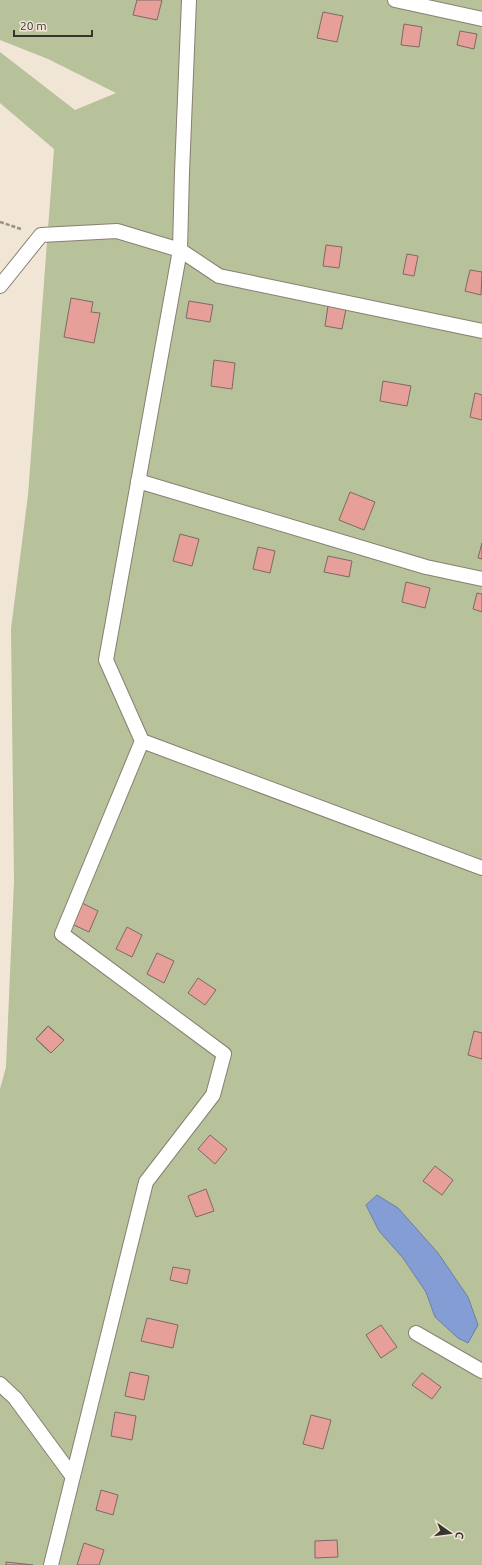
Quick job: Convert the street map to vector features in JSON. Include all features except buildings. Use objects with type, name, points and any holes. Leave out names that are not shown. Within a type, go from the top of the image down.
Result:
[{"type":"lane","points":[[189,0],[180,250],[106,660],[142,741],[482,868]]},
{"type":"lane","points":[[395,0],[482,19]]},
{"type":"lane","points":[[0,286],[41,235],[117,231],[180,250],[218,276],[482,330]]},
{"type":"lane","points":[[138,482],[426,567],[482,579]]},
{"type":"lane","points":[[51,1565],[146,1182],[213,1095],[224,1054],[62,934],[142,741]]},
{"type":"lane","points":[[416,1333],[482,1371]]},
{"type":"lane","points":[[0,1384],[15,1398],[73,1477]]},
{"type":"green space","points":[[0,0],[482,0],[482,1565],[0,1565],[0,1089],[6,1067],[14,881],[11,629],[28,495],[54,149],[0,103],[0,52],[75,110],[116,93],[48,59],[0,40]]},
{"type":"water","points":[[377,1195],[398,1208],[438,1253],[468,1297],[478,1325],[468,1343],[458,1338],[435,1317],[426,1292],[403,1258],[379,1231],[366,1205]]}]
